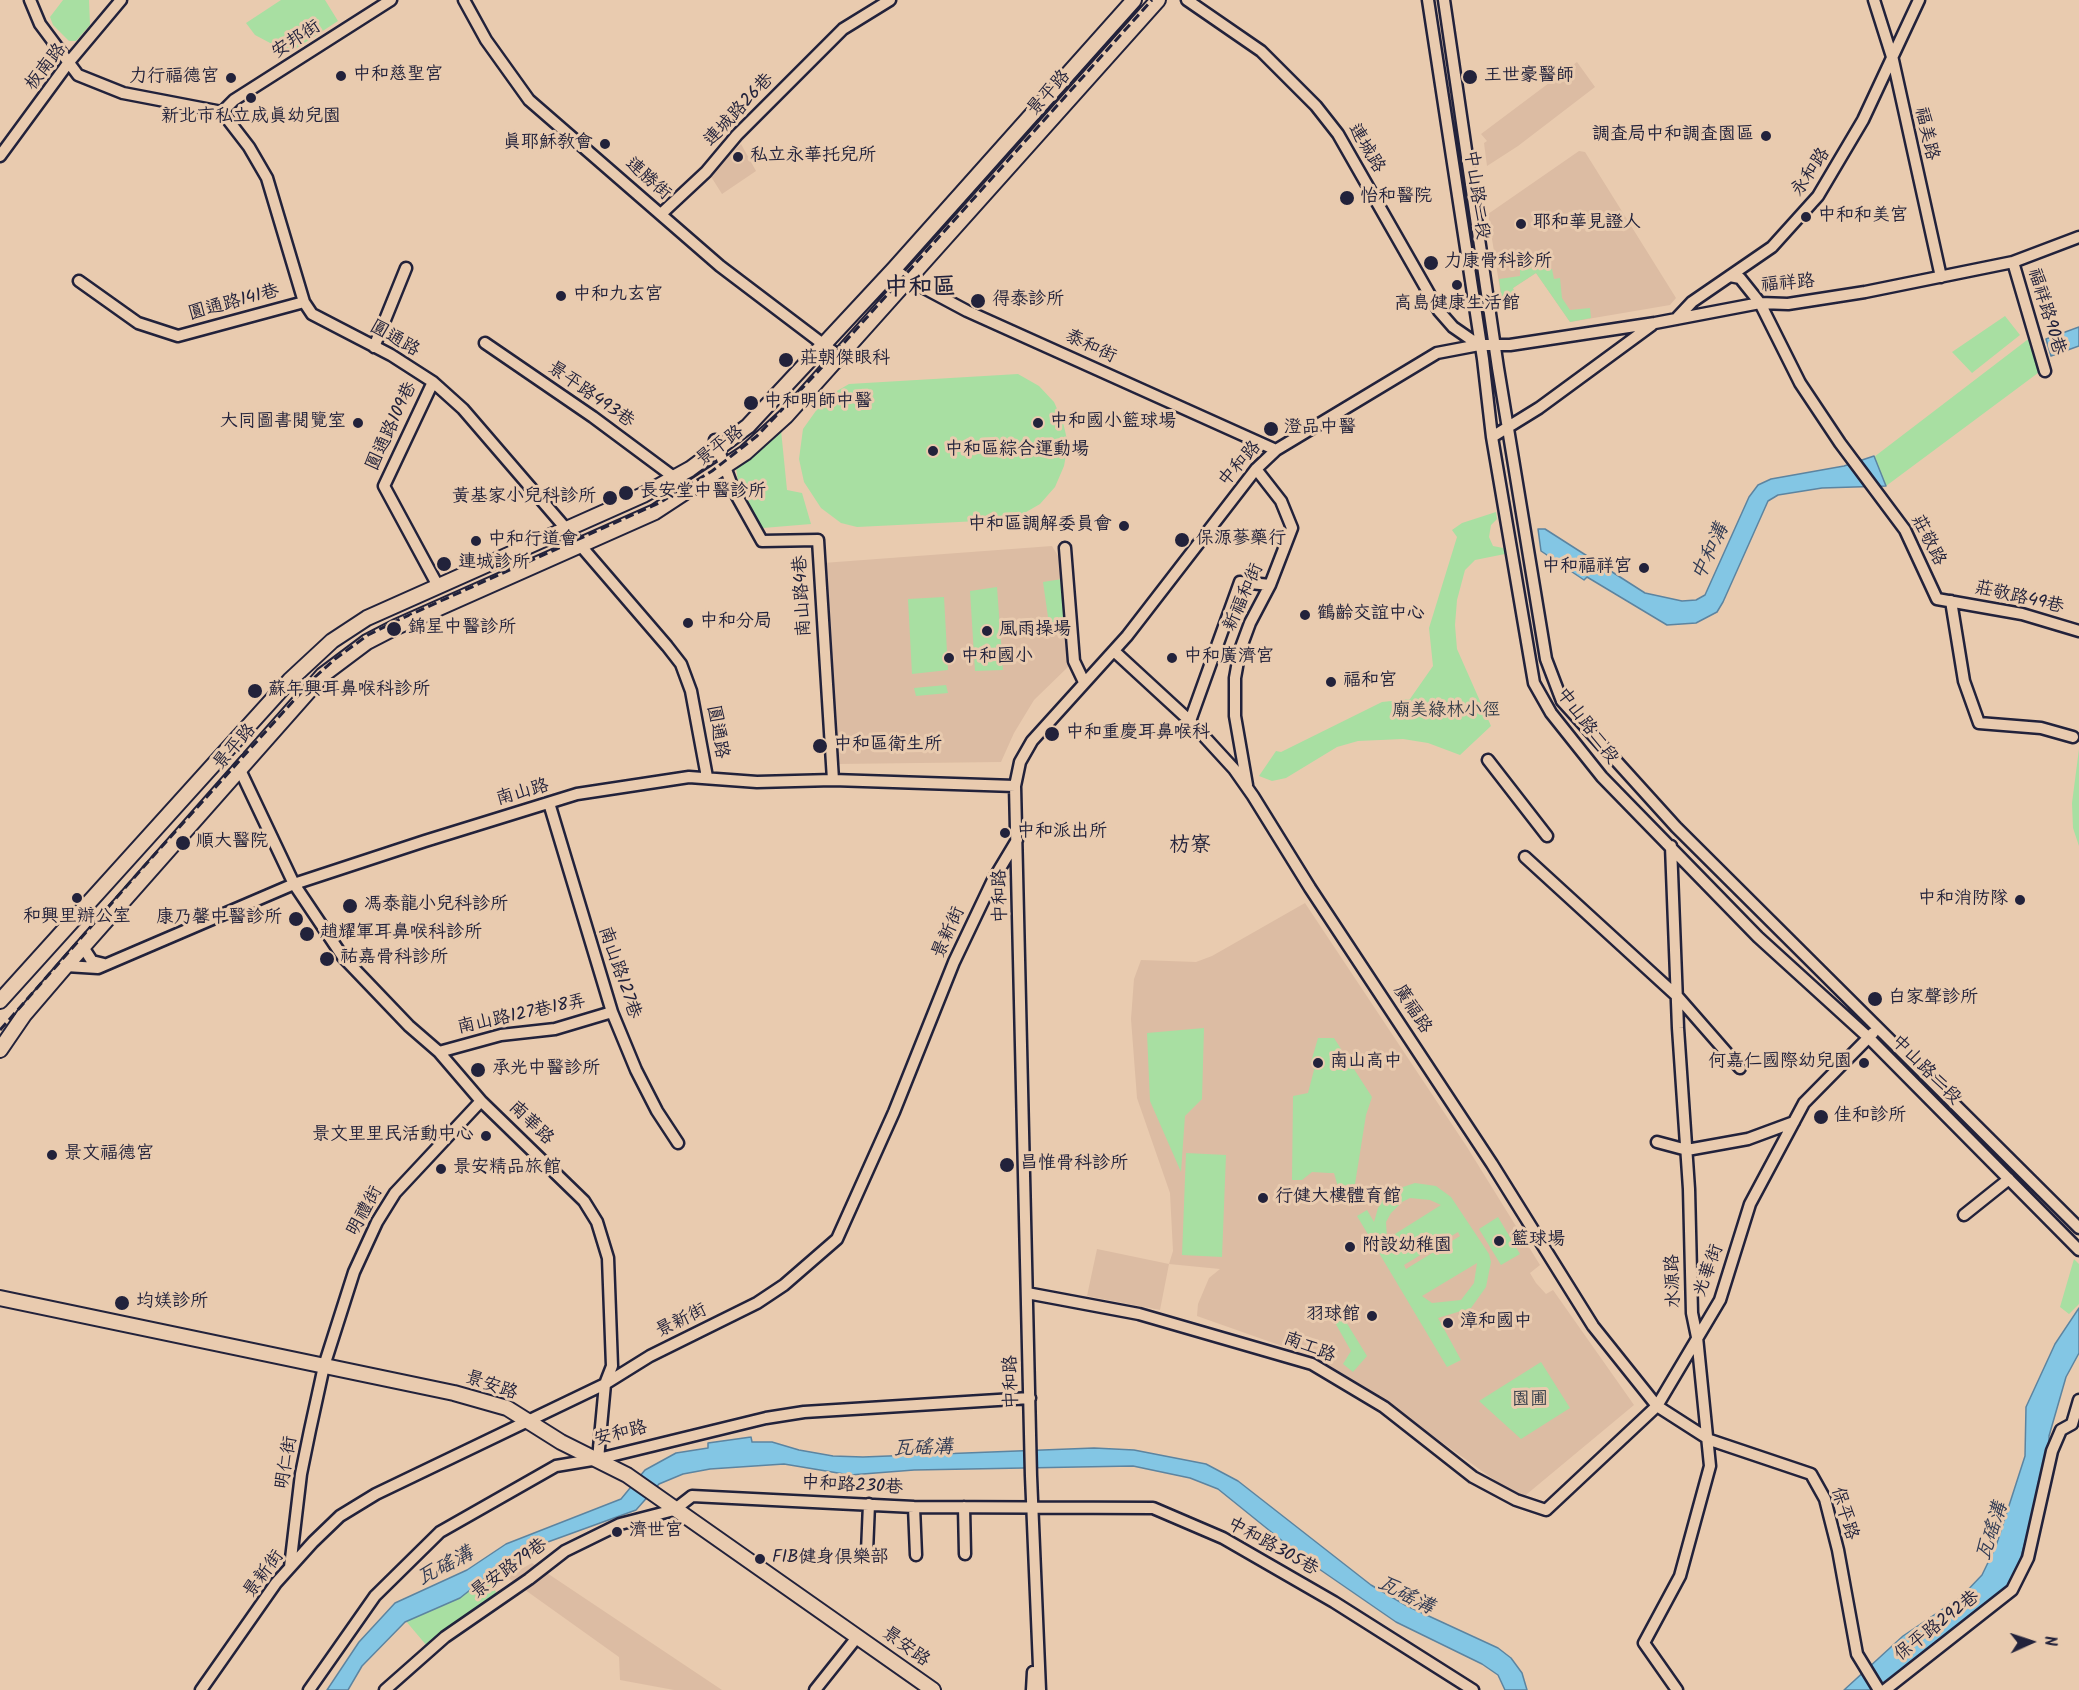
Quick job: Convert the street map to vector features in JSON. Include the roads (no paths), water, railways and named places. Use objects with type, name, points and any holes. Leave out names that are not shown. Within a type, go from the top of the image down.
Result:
[{"type":"main road","name":"景平路","points":[[0,1001],[310,659],[358,623],[566,530],[675,478],[776,398],[1134,0]]},
{"type":"main road","name":"景平路","points":[[2,1043],[66,966],[310,688],[367,642],[655,512],[727,467],[786,416],[1158,0]]},
{"type":"main road","name":"景安路","points":[[0,1298],[454,1393],[507,1408],[561,1442],[627,1475],[933,1690]]},
{"type":"street","points":[[30,0],[40,24],[78,75],[123,93],[222,112],[249,147],[267,178],[304,302]]},
{"type":"street","name":"板南路","points":[[0,156],[69,62],[121,0]]},
{"type":"street","name":"安邦街","points":[[222,112],[234,100],[391,0]]},
{"type":"street","name":"連勝街","points":[[464,0],[486,40],[529,100],[720,266],[840,357]]},
{"type":"street","name":"連城路26巷","points":[[661,214],[706,172],[737,135],[843,29],[890,0]]},
{"type":"street","name":"連城路","points":[[1186,0],[1261,51],[1316,106],[1338,135],[1439,311],[1453,327],[1479,345]]},
{"type":"street","name":"中山路二段","points":[[1428,0],[1492,437],[1534,683],[1551,713],[1602,777],[1758,937],[1869,1038],[2079,1250]]},
{"type":"street","name":"中山路二段","points":[[1444,0],[1495,345],[1546,659],[1562,701],[1676,827],[2079,1228]]},
{"type":"street","name":"福美路","points":[[1874,0],[1893,60],[1941,277]]},
{"type":"street","name":"永和路","points":[[1676,319],[1692,302],[1772,247],[1818,196],[1854,139],[1893,60],[1919,0]]},
{"type":"street","name":"福祥路","points":[[1495,345],[1655,323],[1760,303],[1788,304],[1829,298],[2013,262],[2079,237]]},
{"type":"street","name":"福祥路90巷","points":[[2013,262],[2046,371]]},
{"type":"street","points":[[374,347],[406,268]]},
{"type":"street","name":"泰和街","points":[[894,269],[909,280],[968,311],[1084,366],[1276,450]]},
{"type":"street","name":"莊敬路","points":[[1730,276],[1740,278],[1760,303],[1800,383],[1905,530],[1937,599],[1951,601]]},
{"type":"street","name":"圓通路141巷","points":[[79,281],[138,323],[178,336],[304,302]]},
{"type":"street","name":"圓通路","points":[[304,302],[312,314],[433,382],[463,409],[581,546],[681,664],[698,719],[707,777]]},
{"type":"street","points":[[1492,437],[1508,425],[1539,408],[1655,323]]},
{"type":"street","name":"景平路493巷","points":[[485,343],[593,417],[675,478]]},
{"type":"street","name":"中和路","points":[[1037,1688],[1015,786],[1020,762],[1032,741],[1114,651],[1256,469],[1276,450],[1437,353],[1479,345],[1495,345]]},
{"type":"street","name":"圓通路109巷","points":[[433,382],[384,486],[438,586]]},
{"type":"street","name":"南山路4巷","points":[[717,445],[734,490],[762,541],[818,540],[833,780]]},
{"type":"street","name":"新福和街","points":[[1248,789],[1236,716],[1235,678],[1240,650],[1270,585],[1292,528],[1281,501],[1256,469]]},
{"type":"street","points":[[1065,548],[1074,661],[1084,682]]},
{"type":"street","points":[[1190,721],[1240,582],[1270,585]]},
{"type":"street","points":[[1951,601],[1964,681],[1979,723],[2041,728],[2073,737]]},
{"type":"street","name":"莊敬路49巷","points":[[1951,601],[2022,614],[2079,631]]},
{"type":"street","name":"廣福路","points":[[1114,651],[1190,721],[1234,769],[1492,1164],[1593,1326],[1657,1406]]},
{"type":"street","points":[[1488,760],[1547,836]]},
{"type":"street","name":"南華路","points":[[240,770],[294,884],[344,957],[409,1026],[439,1052],[482,1101],[584,1201],[597,1222],[608,1258],[612,1366],[605,1384],[598,1459]]},
{"type":"street","name":"南山路","points":[[66,966],[98,968],[294,884],[549,803],[609,789],[665,780],[707,777],[757,782],[833,780],[1015,786]]},
{"type":"street","name":"南山路127巷","points":[[549,803],[612,1012],[636,1070],[657,1111],[678,1143]]},
{"type":"street","name":"景新街","points":[[201,1690],[290,1566],[340,1516],[376,1494],[605,1384],[650,1356],[757,1303],[784,1285],[837,1239],[894,1112],[954,962],[993,880],[1017,840]]},
{"type":"street","name":"水源路","points":[[1671,846],[1687,1150],[1692,1313],[1710,1440],[1710,1466],[1680,1575],[1644,1643],[1677,1690]]},
{"type":"street","points":[[1525,857],[1643,962],[1678,997],[1740,1068]]},
{"type":"street","points":[[83,947],[93,962],[108,964]]},
{"type":"street","name":"南山路127巷18弄","points":[[439,1052],[501,1035],[555,1029],[612,1012]]},
{"type":"street","name":"光華街","points":[[1546,1510],[1657,1406],[1720,1300],[1749,1204],[1804,1103],[1878,1027]]},
{"type":"street","name":"明禮街","points":[[324,1366],[354,1272],[377,1222],[407,1179],[482,1101]]},
{"type":"street","points":[[1657,1142],[1687,1150],[1748,1139],[1794,1122]]},
{"type":"street","points":[[1964,1215],[2009,1179]]},
{"type":"street","name":"南工路","points":[[1027,1293],[1139,1314],[1312,1364],[1384,1407],[1473,1477],[1516,1500],[1546,1510]]},
{"type":"street","name":"明仁街","points":[[290,1566],[301,1474],[324,1366]]},
{"type":"street","name":"安和路","points":[[309,1690],[375,1596],[440,1532],[556,1466],[598,1459],[671,1439],[785,1415],[1030,1398]]},
{"type":"street","points":[[2075,1424],[2079,1400]]},
{"type":"street","name":"保平路","points":[[1657,1406],[1710,1440],[1811,1474],[1825,1499],[1860,1661],[1880,1689]]},
{"type":"street","name":"保平路292巷","points":[[1880,1689],[2012,1590],[2028,1558],[2052,1450],[2061,1430],[2075,1424]]},
{"type":"street","name":"中和路230巷","points":[[674,1510],[692,1496],[914,1507],[1032,1508]]},
{"type":"street","points":[[867,1552],[869,1504]]},
{"type":"street","points":[[914,1507],[916,1555]]},
{"type":"street","points":[[964,1507],[965,1554]]},
{"type":"street","name":"中和路305巷","points":[[1032,1508],[1153,1508],[1233,1544],[1334,1602],[1473,1690]]},
{"type":"street","name":"景安路79巷","points":[[385,1690],[445,1637],[565,1551],[620,1524],[674,1510]]},
{"type":"street","points":[[815,1690],[858,1636]]},
{"type":"water","points":[[2079,327],[2079,346],[2051,356],[2046,339]]},
{"type":"water","points":[[1874,456],[1886,486],[1822,488],[1778,495],[1768,501],[1723,602],[1717,612],[1696,623],[1667,625],[1587,577],[1584,580],[1541,551],[1538,529],[1545,529],[1645,593],[1682,601],[1696,600],[1705,595],[1749,497],[1758,485],[1771,479],[1844,466]]},
{"type":"water","points":[[2079,1308],[2079,1353],[2066,1377],[2049,1436],[2049,1457],[2015,1578],[2000,1597],[1891,1680],[1872,1690],[1844,1690],[1903,1636],[1962,1596],[1982,1575],[1996,1546],[2025,1456],[2026,1407],[2055,1344]]},
{"type":"water","points":[[751,1437],[752,1442],[772,1442],[833,1456],[863,1457],[1094,1448],[1134,1450],[1206,1464],[1238,1481],[1371,1585],[1407,1606],[1498,1648],[1511,1658],[1522,1673],[1527,1690],[1505,1690],[1498,1675],[1482,1664],[1396,1622],[1306,1560],[1218,1489],[1190,1478],[1133,1466],[914,1470],[850,1475],[784,1464],[710,1469],[683,1474],[659,1484],[636,1510],[545,1543],[499,1567],[460,1598],[405,1622],[362,1666],[348,1690],[327,1690],[359,1642],[395,1603],[467,1570],[506,1544],[621,1499],[645,1470],[676,1453],[708,1448],[708,1443]]},
{"type":"railway","points":[[0,1030],[147,863],[315,677],[335,659],[368,635],[396,621],[659,503],[712,471],[757,436],[825,364],[1152,0]]},
{"type":"place","name":"中和慈聖宮","points":[[341,76]]},
{"type":"place","name":"王世豪醫師","points":[[1470,77]]},
{"type":"place","name":"力行福德宮","points":[[231,78]]},
{"type":"place","name":"新北市私立成真幼兒園","points":[[251,98]]},
{"type":"place","name":"調查局中和調查園區","points":[[1766,136]]},
{"type":"place","name":"真耶穌教會","points":[[605,144]]},
{"type":"place","name":"私立永華托兒所","points":[[738,157]]},
{"type":"place","name":"怡和醫院","points":[[1347,198]]},
{"type":"place","name":"中和和美宮","points":[[1806,217]]},
{"type":"place","name":"耶和華見證人","points":[[1521,224]]},
{"type":"place","name":"力康骨科診所","points":[[1431,263]]},
{"type":"place","name":"高島健康生活館","points":[[1457,285]]},
{"type":"place","name":"中和九玄宮","points":[[561,296]]},
{"type":"place","name":"得泰診所","points":[[978,301]]},
{"type":"place","name":"莊朝傑眼科","points":[[786,360]]},
{"type":"place","name":"中和明師中醫","points":[[751,403]]},
{"type":"place","name":"大同圖書閱覽室","points":[[358,423]]},
{"type":"place","name":"中和國小籃球場","points":[[1038,423]]},
{"type":"place","name":"澄品中醫","points":[[1271,429]]},
{"type":"place","name":"中和區綜合運動場","points":[[933,451]]},
{"type":"place","name":"長安堂中醫診所","points":[[626,493]]},
{"type":"place","name":"黃基家小兒科診所","points":[[610,498]]},
{"type":"place","name":"中和區調解委員會","points":[[1124,526]]},
{"type":"place","name":"保源蔘藥行","points":[[1182,540]]},
{"type":"place","name":"中和行道會","points":[[476,541]]},
{"type":"place","name":"連城診所","points":[[444,564]]},
{"type":"place","name":"中和福祥宮","points":[[1644,568]]},
{"type":"place","name":"鶴齡交誼中心","points":[[1305,615]]},
{"type":"place","name":"中和分局","points":[[688,623]]},
{"type":"place","name":"錦星中醫診所","points":[[394,629]]},
{"type":"place","name":"風雨操場","points":[[987,631]]},
{"type":"place","name":"中和國小","points":[[949,658]]},
{"type":"place","name":"中和廣濟宮","points":[[1172,658]]},
{"type":"place","name":"福和宮","points":[[1331,682]]},
{"type":"place","name":"蘇年興耳鼻喉科診所","points":[[255,691]]},
{"type":"place","name":"中和重慶耳鼻喉科","points":[[1052,734]]},
{"type":"place","name":"中和區衛生所","points":[[820,746]]},
{"type":"place","name":"中和派出所","points":[[1005,833]]},
{"type":"place","name":"順大醫院","points":[[183,843]]},
{"type":"place","name":"和興里辦公室","points":[[77,898]]},
{"type":"place","name":"中和消防隊","points":[[2020,900]]},
{"type":"place","name":"馮泰龍小兒科診所","points":[[350,906]]},
{"type":"place","name":"康乃馨中醫診所","points":[[296,919]]},
{"type":"place","name":"趙耀軍耳鼻喉科診所","points":[[307,934]]},
{"type":"place","name":"祐嘉骨科診所","points":[[327,959]]},
{"type":"place","name":"白家聲診所","points":[[1875,999]]},
{"type":"place","name":"南山高中","points":[[1318,1063]]},
{"type":"place","name":"何嘉仁國際幼兒園","points":[[1864,1063]]},
{"type":"place","name":"承光中醫診所","points":[[478,1070]]},
{"type":"place","name":"佳和診所","points":[[1821,1117]]},
{"type":"place","name":"景文里里民活動中心","points":[[486,1136]]},
{"type":"place","name":"景文福德宮","points":[[52,1155]]},
{"type":"place","name":"昌惟骨科診所","points":[[1007,1165]]},
{"type":"place","name":"景安精品旅館","points":[[441,1169]]},
{"type":"place","name":"行健大樓體育館","points":[[1263,1198]]},
{"type":"place","name":"籃球場","points":[[1499,1241]]},
{"type":"place","name":"附設幼稚園","points":[[1350,1247]]},
{"type":"place","name":"均媄診所","points":[[122,1303]]},
{"type":"place","name":"羽球館","points":[[1372,1316]]},
{"type":"place","name":"漳和國中","points":[[1448,1323]]},
{"type":"place","name":"濟世宮","points":[[617,1532]]},
{"type":"place","name":"FIB健身俱樂部","points":[[760,1559]]},
{"type":"district","name":"中和區","points":[[920,290]]},
{"type":"district","name":"枋寮","points":[[1190,847]]},
{"type":"water label","name":"中和溝","points":[[1712,553]]},
{"type":"water label","name":"瓦磘溝","points":[[923,1450]]},
{"type":"water label","name":"瓦磘溝","points":[[1994,1532]]},
{"type":"water label","name":"瓦磘溝","points":[[446,1568]]},
{"type":"water label","name":"瓦磘溝","points":[[1405,1597]]},
{"type":"park label","name":"廟美綠林小徑","points":[[1446,712]]},
{"type":"park label","name":"園圃","points":[[1530,1401]]}]
